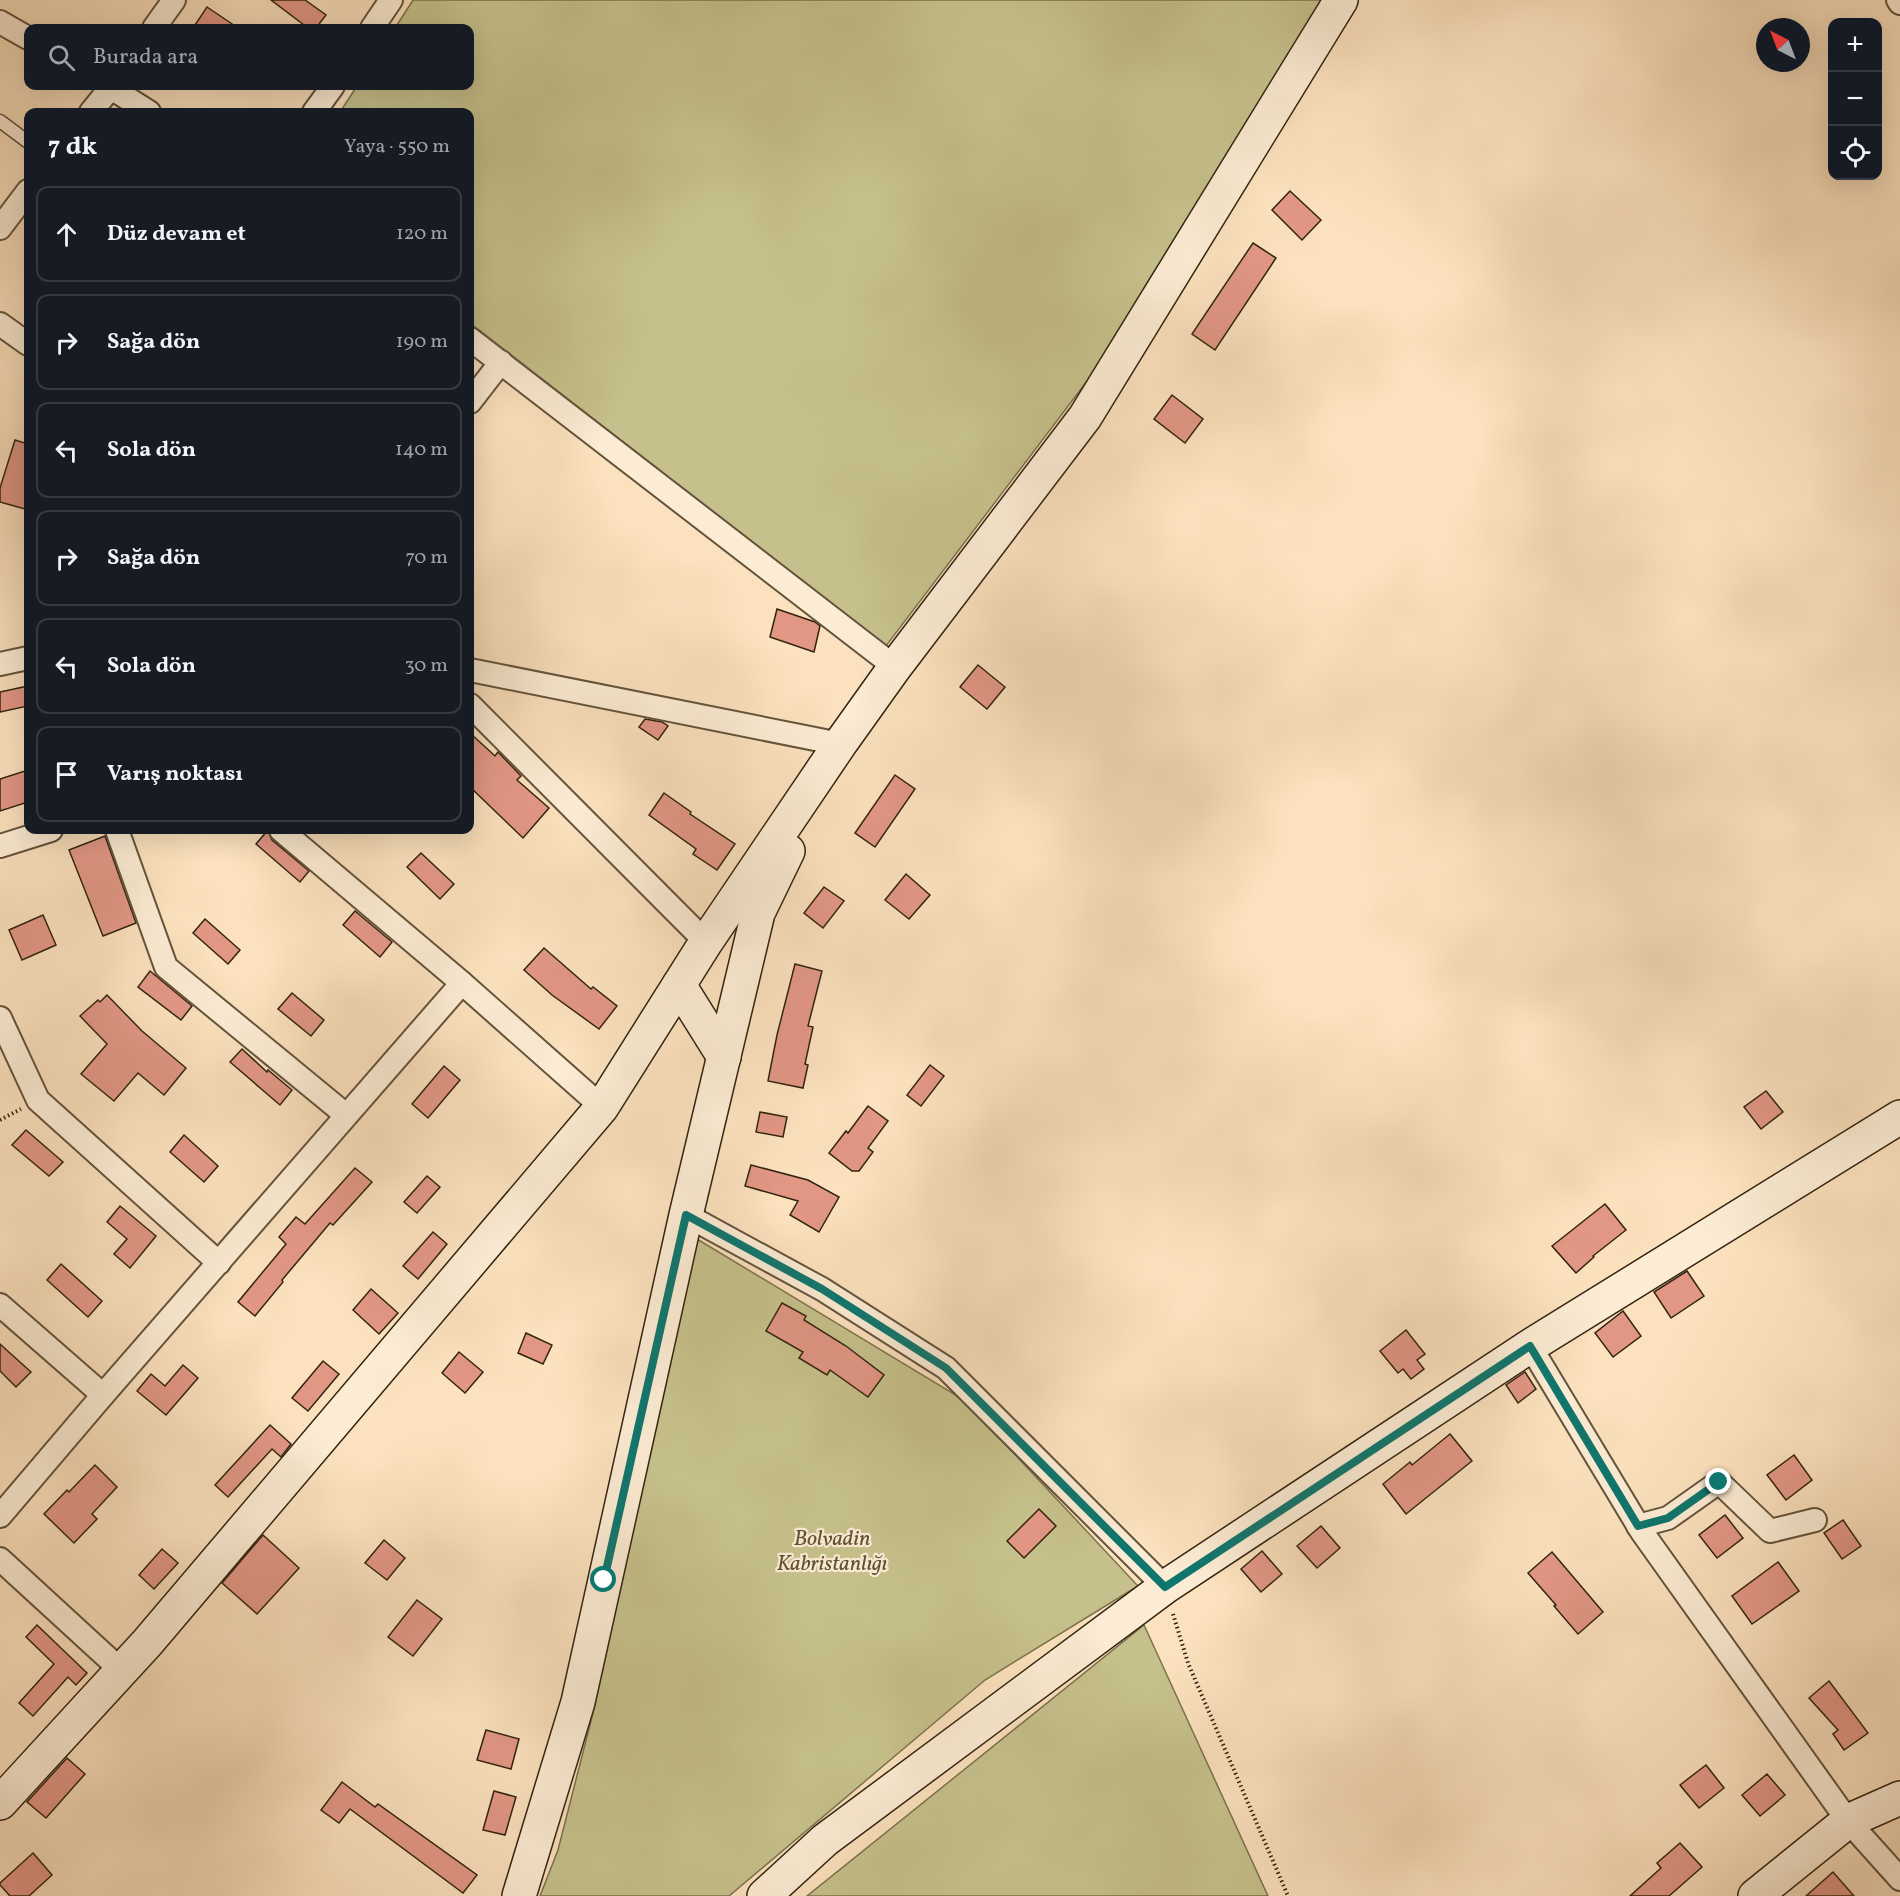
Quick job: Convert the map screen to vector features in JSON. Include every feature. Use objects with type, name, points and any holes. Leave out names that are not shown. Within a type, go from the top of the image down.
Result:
[{"type":"street","points":[[157,24],[174,0]]},
{"type":"street","points":[[375,24],[391,0]]},
{"type":"street","points":[[0,1803],[122,1671],[602,1107],[706,942],[840,744],[895,667],[1085,417],[1341,0]]},
{"type":"street","points":[[0,22],[24,36]]},
{"type":"street","points":[[94,108],[108,90]]},
{"type":"street","points":[[117,90],[143,108]]},
{"type":"street","points":[[317,108],[330,90]]},
{"type":"street","points":[[0,228],[24,196]]},
{"type":"street","points":[[0,325],[24,341]]},
{"type":"street","points":[[474,342],[895,667]]},
{"type":"street","points":[[474,397],[501,362]]},
{"type":"street","points":[[0,664],[24,659]]},
{"type":"street","points":[[474,671],[840,744]]},
{"type":"street","points":[[474,709],[706,942]]},
{"type":"street","points":[[519,1896],[578,1702],[686,1215],[758,913],[840,744]]},
{"type":"street","points":[[0,846],[38,834]]},
{"type":"street","points":[[118,834],[166,967],[346,1115]]},
{"type":"street","points":[[286,834],[462,983],[602,1107]]},
{"type":"street","points":[[0,1516],[462,983]]},
{"type":"street","points":[[680,985],[724,1057]]},
{"type":"street","points":[[0,1018],[38,1100],[219,1263]]},
{"type":"street","points":[[764,1896],[825,1840],[1165,1587],[1530,1346],[1900,1117]]},
{"type":"street","points":[[686,1215],[822,1289],[946,1368],[1165,1587]]},
{"type":"street","points":[[0,1305],[103,1395]]},
{"type":"street","points":[[1530,1346],[1638,1526],[1848,1821],[1900,1879]]},
{"type":"street","points":[[1638,1526],[1668,1518],[1719,1482],[1770,1531],[1815,1520]]},
{"type":"street","points":[[0,1559],[122,1671]]},
{"type":"street","points":[[1755,1896],[1848,1821],[1900,1798]]},
{"type":"lane","points":[[0,121],[24,139]]},
{"type":"path","points":[[1165,1587],[1188,1663],[1288,1896]]},
{"type":"green space","points":[[413,0],[1323,0],[1100,364],[886,646],[474,326],[474,108],[343,108],[354,90],[474,90],[474,24],[398,24]]},
{"type":"green space","name":"Bolvadin Kabristanlığı","points":[[697,1239],[964,1400],[1138,1586],[985,1680],[729,1896],[540,1896],[558,1850],[592,1717]]},
{"type":"green space","points":[[1144,1625],[1268,1896],[807,1896]]},
{"type":"building","points":[[271,0],[305,0],[326,15],[319,24],[303,24]]},
{"type":"building","points":[[207,7],[232,24],[196,24]]},
{"type":"building","points":[[1290,191],[1321,220],[1302,240],[1272,210]]},
{"type":"building","points":[[1253,243],[1276,258],[1215,350],[1192,334]]},
{"type":"building","points":[[1172,395],[1203,419],[1185,443],[1154,419]]},
{"type":"building","points":[[15,440],[24,443],[24,509],[0,502],[0,488]]},
{"type":"building","points":[[777,609],[815,622],[820,626],[814,652],[770,637]]},
{"type":"building","points":[[978,665],[1005,687],[987,709],[960,687]]},
{"type":"building","points":[[24,687],[24,707],[0,712],[0,692]]},
{"type":"building","points":[[645,719],[662,722],[668,726],[658,740],[639,727]]},
{"type":"building","points":[[474,737],[495,756],[498,752],[521,776],[517,780],[549,808],[523,838],[474,791]]},
{"type":"building","points":[[24,771],[24,803],[0,811],[0,779]]},
{"type":"building","points":[[895,775],[915,789],[875,847],[855,833]]},
{"type":"building","points":[[664,793],[691,812],[690,814],[735,844],[717,870],[693,854],[696,849],[649,815]]},
{"type":"building","points":[[265,834],[270,834],[272,840],[309,871],[300,882],[256,844]]},
{"type":"building","points":[[105,836],[136,923],[103,936],[69,850]]},
{"type":"building","points":[[421,853],[454,884],[440,899],[407,867]]},
{"type":"building","points":[[906,874],[930,895],[909,919],[885,900]]},
{"type":"building","points":[[824,887],[844,901],[823,928],[804,913]]},
{"type":"building","points":[[355,911],[392,942],[380,957],[343,925]]},
{"type":"building","points":[[43,915],[56,945],[22,960],[9,930]]},
{"type":"building","points":[[205,919],[240,950],[228,964],[193,933]]},
{"type":"building","points":[[544,948],[591,989],[593,987],[617,1006],[599,1029],[552,995],[524,970]]},
{"type":"building","points":[[795,964],[822,971],[808,1026],[813,1027],[805,1064],[808,1065],[803,1088],[768,1081]]},
{"type":"building","points":[[150,971],[192,1006],[181,1020],[138,987]]},
{"type":"building","points":[[292,993],[324,1020],[311,1036],[278,1009]]},
{"type":"building","points":[[107,995],[142,1031],[186,1068],[164,1095],[138,1073],[114,1101],[81,1074],[107,1044],[80,1016]]},
{"type":"building","points":[[242,1049],[267,1072],[268,1070],[292,1090],[280,1105],[230,1062]]},
{"type":"building","points":[[930,1065],[944,1076],[921,1106],[907,1095]]},
{"type":"building","points":[[444,1066],[460,1080],[428,1118],[412,1104]]},
{"type":"building","points":[[1766,1091],[1783,1112],[1761,1129],[1744,1107]]},
{"type":"building","points":[[868,1106],[888,1121],[868,1148],[873,1152],[859,1171],[852,1171],[829,1153],[846,1131],[848,1133]]},
{"type":"building","points":[[760,1112],[787,1117],[783,1137],[756,1132]]},
{"type":"building","points":[[26,1130],[63,1162],[49,1176],[12,1145]]},
{"type":"building","points":[[184,1135],[218,1166],[204,1182],[170,1152]]},
{"type":"building","points":[[751,1165],[808,1180],[839,1197],[819,1232],[790,1215],[798,1201],[745,1186]]},
{"type":"building","points":[[355,1168],[372,1182],[333,1225],[330,1223],[255,1316],[238,1302],[286,1244],[279,1237],[296,1217],[305,1224]]},
{"type":"building","points":[[427,1176],[440,1187],[417,1213],[404,1202]]},
{"type":"building","points":[[1605,1204],[1626,1230],[1593,1256],[1576,1273],[1552,1246]]},
{"type":"building","points":[[120,1206],[156,1236],[130,1268],[114,1254],[127,1239],[107,1222]]},
{"type":"building","points":[[433,1232],[447,1244],[418,1279],[403,1266]]},
{"type":"building","points":[[61,1264],[102,1301],[88,1317],[47,1280]]},
{"type":"building","points":[[1687,1271],[1704,1296],[1671,1318],[1654,1292]]},
{"type":"building","points":[[371,1289],[398,1313],[379,1334],[353,1310]]},
{"type":"building","points":[[782,1303],[806,1316],[804,1320],[846,1346],[884,1375],[868,1397],[830,1370],[827,1375],[799,1358],[803,1352],[766,1331]]},
{"type":"building","points":[[1623,1311],[1641,1336],[1613,1357],[1595,1333]]},
{"type":"building","points":[[1406,1330],[1425,1354],[1417,1360],[1424,1369],[1411,1379],[1403,1369],[1398,1373],[1380,1351]]},
{"type":"building","points":[[526,1333],[552,1345],[543,1364],[518,1353]]},
{"type":"building","points":[[0,1344],[31,1372],[16,1387],[0,1371]]},
{"type":"building","points":[[459,1352],[483,1372],[465,1393],[442,1373]]},
{"type":"building","points":[[323,1361],[339,1374],[308,1411],[292,1398]]},
{"type":"building","points":[[183,1365],[198,1378],[166,1415],[137,1391],[151,1374],[165,1386]]},
{"type":"building","points":[[1525,1372],[1536,1389],[1518,1403],[1506,1385]]},
{"type":"building","points":[[270,1425],[291,1444],[281,1457],[272,1449],[228,1497],[215,1485]]},
{"type":"building","points":[[1450,1434],[1472,1461],[1406,1514],[1383,1484],[1410,1462],[1412,1465]]},
{"type":"building","points":[[1794,1455],[1812,1480],[1786,1500],[1767,1475]]},
{"type":"building","points":[[95,1465],[117,1487],[92,1514],[97,1519],[74,1543],[44,1514]]},
{"type":"building","points":[[1039,1509],[1056,1526],[1024,1558],[1007,1541]]},
{"type":"building","points":[[1725,1515],[1743,1538],[1717,1558],[1699,1535]]},
{"type":"building","points":[[1843,1520],[1861,1546],[1842,1559],[1824,1533]]},
{"type":"building","points":[[1321,1526],[1340,1548],[1317,1568],[1297,1546]]},
{"type":"building","points":[[263,1535],[299,1568],[257,1614],[222,1583]]},
{"type":"building","points":[[384,1540],[405,1558],[387,1580],[365,1563]]},
{"type":"building","points":[[162,1549],[178,1563],[154,1589],[139,1575]]},
{"type":"building","points":[[1262,1551],[1282,1574],[1261,1592],[1241,1569]]},
{"type":"building","points":[[1552,1552],[1603,1612],[1578,1634],[1528,1573]]},
{"type":"building","points":[[1778,1562],[1799,1591],[1752,1624],[1732,1596]]},
{"type":"building","points":[[417,1600],[442,1619],[413,1656],[388,1637]]},
{"type":"building","points":[[37,1625],[87,1673],[76,1685],[68,1677],[33,1716],[19,1703],[54,1664],[26,1637]]},
{"type":"building","points":[[1829,1681],[1868,1733],[1844,1750],[1833,1734],[1838,1730],[1809,1698]]},
{"type":"building","points":[[486,1730],[519,1739],[511,1769],[477,1760]]},
{"type":"building","points":[[67,1758],[85,1774],[46,1818],[27,1802]]},
{"type":"building","points":[[1706,1765],[1724,1788],[1699,1808],[1680,1785]]},
{"type":"building","points":[[1767,1774],[1785,1795],[1760,1816],[1742,1795]]},
{"type":"building","points":[[342,1782],[375,1807],[378,1804],[477,1875],[463,1893],[350,1809],[339,1823],[321,1810]]},
{"type":"building","points":[[494,1791],[516,1797],[505,1835],[483,1830]]},
{"type":"building","points":[[1680,1843],[1702,1867],[1669,1896],[1630,1896],[1661,1868],[1657,1863]]},
{"type":"building","points":[[33,1853],[52,1875],[29,1896],[10,1896],[0,1883]]},
{"type":"building","points":[[1833,1872],[1854,1896],[1806,1896]]},
{"type":"route","points":[[604,1580],[686,1215],[822,1289],[946,1368],[1165,1587],[1530,1346],[1638,1526],[1668,1518],[1719,1482]]}]
